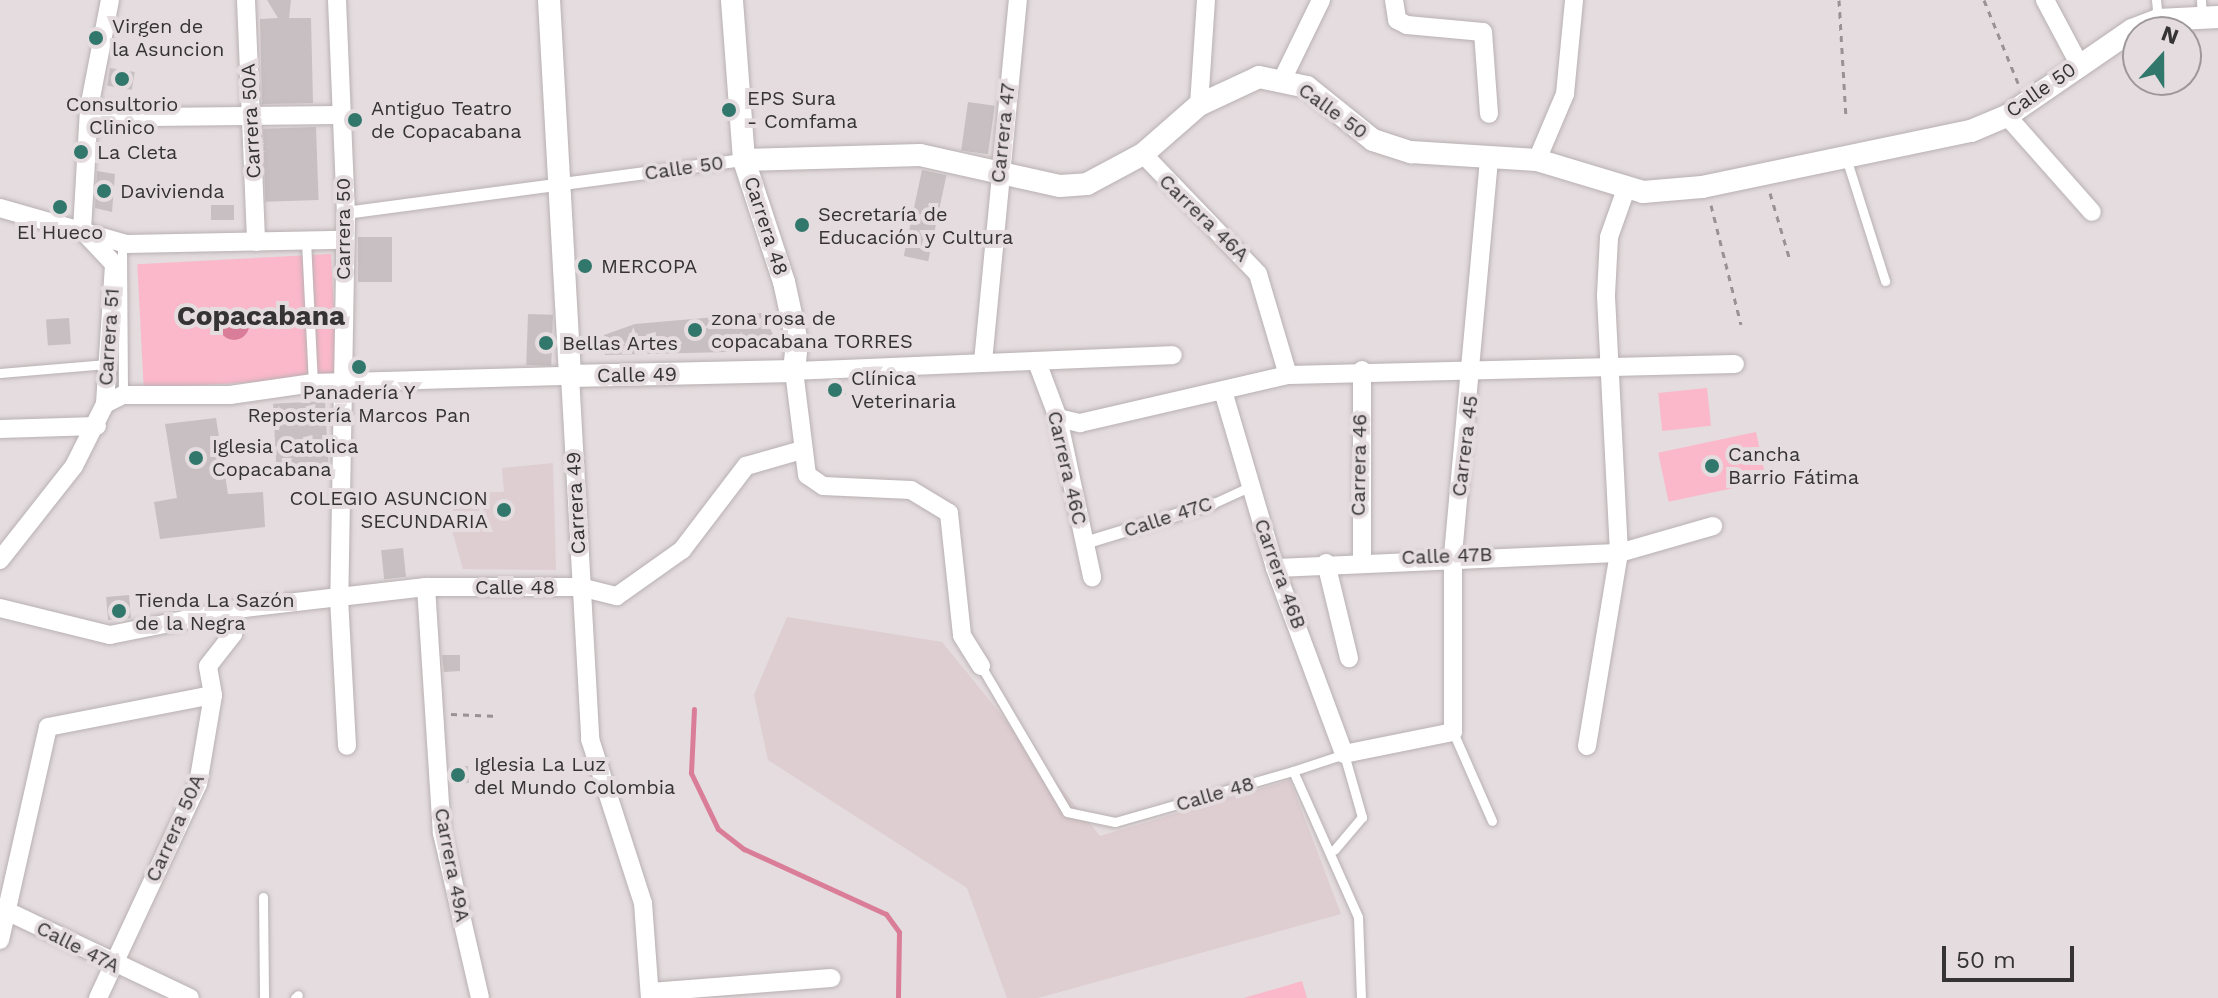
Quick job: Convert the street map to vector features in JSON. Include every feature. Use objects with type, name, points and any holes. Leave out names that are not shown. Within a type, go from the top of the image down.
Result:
[{"type":"street","points":[[0,208],[82,230],[89,108],[110,0]]},
{"type":"street","name":"Carrera 50A","points":[[246,0],[256,242]]},
{"type":"street","name":"Carrera 50","points":[[337,0],[338,115],[346,213],[339,598],[347,746]]},
{"type":"street","name":"Carrera 49","points":[[549,0],[563,184],[580,587],[590,739],[643,903],[650,995]]},
{"type":"street","name":"Carrera 48","points":[[732,0],[744,160],[784,282],[797,342],[794,371],[798,451]]},
{"type":"street","name":"Carrera 47","points":[[983,362],[998,172],[1018,0]]},
{"type":"street","points":[[1199,105],[1206,0]]},
{"type":"street","points":[[1283,78],[1321,0]]},
{"type":"street","points":[[1394,0],[1397,20],[1407,25],[1483,32],[1489,114]]},
{"type":"street","points":[[1537,160],[1565,94],[1574,0]]},
{"type":"street","points":[[2045,0],[2079,64]]},
{"type":"street","name":"Calle 50","points":[[346,213],[744,160],[890,153],[1087,184],[1143,154],[1199,105],[1233,85],[1283,78],[1307,87],[1373,140],[1489,161],[1537,160],[1626,189],[1702,187],[1768,178],[1847,161],[2007,116],[2157,10],[2207,11]]},
{"type":"street","points":[[89,108],[250,118],[338,115]]},
{"type":"street","points":[[2007,116],[2092,212]]},
{"type":"street","name":"Carrera 46A","points":[[1143,154],[1258,274],[1288,375]]},
{"type":"street","name":"Carrera 45","points":[[1453,732],[1453,555],[1475,369],[1489,161]]},
{"type":"street","points":[[1587,746],[1619,553],[1609,237],[1626,189]]},
{"type":"street","name":"Carrera 51","points":[[0,560],[97,426],[105,404],[121,253],[82,230]]},
{"type":"street","points":[[121,253],[256,242],[344,240]]},
{"type":"street","name":"Calle 49","points":[[105,404],[123,395],[230,395],[313,383],[342,385],[794,371],[1173,355]]},
{"type":"street","name":"Carrera 46C","points":[[1037,362],[1058,418],[1092,577]]},
{"type":"street","points":[[1058,418],[1080,423],[1288,375],[1362,370],[1735,364]]},
{"type":"street","name":"Carrera 46","points":[[1362,370],[1362,560]]},
{"type":"street","points":[[143,394],[186,402],[342,385]]},
{"type":"street","name":"Carrera 46B","points":[[1223,391],[1275,568],[1344,754]]},
{"type":"street","points":[[0,429],[97,426]]},
{"type":"street","points":[[798,451],[807,475],[823,486],[911,490],[949,513],[962,635],[981,666]]},
{"type":"street","name":"Calle 48","points":[[0,608],[110,635],[228,611],[426,587],[580,587],[617,596],[632,591],[682,550],[740,471],[798,451]]},
{"type":"street","name":"Calle 47C","points":[[1085,543],[1212,504]]},
{"type":"street","name":"Calle 47B","points":[[1275,568],[1453,555],[1619,553],[1713,526]]},
{"type":"street","points":[[0,534],[21,535]]},
{"type":"street","points":[[1326,563],[1349,658]]},
{"type":"street","name":"Carrera 49A","points":[[426,587],[431,713],[442,833],[480,998]]},
{"type":"street","name":"Carrera 50A","points":[[98,998],[198,784],[213,695],[208,666],[233,634],[228,611]]},
{"type":"street","points":[[0,940],[11,913],[48,727],[213,695]]},
{"type":"street","points":[[1344,754],[1453,732]]},
{"type":"street","name":"Calle 47A","points":[[11,913],[112,965],[190,998]]},
{"type":"street","points":[[650,995],[831,978]]},
{"type":"lane","points":[[1847,161],[1885,281]]},
{"type":"lane","points":[[306,241],[313,383]]},
{"type":"lane","points":[[121,253],[123,395]]},
{"type":"lane","points":[[0,373],[107,364]]},
{"type":"lane","name":"Calle 47C","points":[[1212,504],[1249,487]]},
{"type":"lane","name":"Calle 48","points":[[981,666],[1067,812],[1115,822],[1344,754]]},
{"type":"lane","points":[[1453,732],[1492,821]]},
{"type":"lane","points":[[1334,850],[1362,817],[1344,754]]},
{"type":"lane","points":[[1293,771],[1334,850],[1358,917],[1361,998]]},
{"type":"lane","points":[[263,897],[264,998]]},
{"type":"path","points":[[1839,0],[1845,8],[1846,119]]},
{"type":"path","points":[[1984,0],[2025,101]]},
{"type":"path","points":[[1768,178],[1790,260]]},
{"type":"path","points":[[1702,187],[1741,324]]},
{"type":"path","points":[[431,713],[499,716]]},
{"type":"shaded area","points":[[331,254],[337,378],[144,388],[137,264]]},
{"type":"shaded area","points":[[234,310],[245,314],[249,325],[245,336],[234,340],[223,336],[219,325],[223,314]]},
{"type":"shaded area","points":[[1707,388],[1711,426],[1662,431],[1658,393]]},
{"type":"shaded area","name":"Cancha Barrio Fátima","points":[[1756,432],[1766,481],[1669,502],[1658,453]]},
{"type":"shaded area","name":"COLEGIO ASUNCION SECUNDARIA","points":[[553,463],[556,570],[463,569],[451,527],[456,493],[504,492],[502,468]]},
{"type":"shaded area","points":[[787,617],[942,642],[1100,836],[1290,780],[1341,914],[1038,998],[1007,998],[967,888],[768,760],[754,695]]},
{"type":"shaded area","points":[[1302,981],[1307,998],[1244,998]]},
{"type":"building","points":[[267,0],[291,0],[289,18],[311,18],[313,103],[262,104],[260,19],[278,18]]},
{"type":"building","name":"Consultorio Clinico","points":[[110,68],[135,72],[132,90],[107,86]]},
{"type":"building","points":[[968,102],[995,106],[988,154],[961,151]]},
{"type":"building","points":[[316,127],[319,200],[266,202],[263,129]]},
{"type":"building","points":[[922,170],[946,175],[928,261],[904,256]]},
{"type":"building","name":"Davivienda","points":[[97,171],[115,174],[112,212],[95,208]]},
{"type":"building","points":[[211,205],[234,205],[234,220],[211,220]]},
{"type":"building","points":[[358,237],[392,237],[392,282],[358,282]]},
{"type":"building","name":"zona rosa de copacabana TORRES","points":[[762,313],[775,338],[735,341],[727,352],[605,355],[604,335],[635,324]]},
{"type":"building","name":"Bellas Artes","points":[[528,314],[553,315],[551,366],[526,365]]},
{"type":"building","points":[[69,318],[71,344],[48,346],[46,320]]},
{"type":"building","name":"Clínica Veterinaria","points":[[843,381],[846,395],[828,398],[825,385]]},
{"type":"building","points":[[325,401],[329,470],[277,473],[273,404]]},
{"type":"building","name":"Iglesia Catolica Copacabana","points":[[216,418],[228,494],[263,492],[265,527],[160,539],[154,502],[177,498],[165,424]]},
{"type":"building","points":[[403,548],[406,577],[384,579],[381,550]]},
{"type":"building","name":"Tienda La Sazón de la Negra","points":[[129,595],[131,618],[108,620],[106,597]]},
{"type":"building","points":[[442,655],[460,655],[460,671],[444,672]]},
{"type":"building","name":"Iglesia La Luz del Mundo Colombia","points":[[468,766],[469,783],[451,784],[450,767]]},
{"type":"waterway","points":[[694,709],[691,773],[718,829],[744,849],[886,914],[899,932],[898,998]]},
{"type":"place","name":"Virgen de la Asuncion","points":[[96,38]]},
{"type":"place","name":"Consultorio Clinico","points":[[122,79]]},
{"type":"place","name":"EPS Sura - Comfama","points":[[729,110]]},
{"type":"place","name":"Antiguo Teatro de Copacabana","points":[[355,120]]},
{"type":"place","name":"La Cleta","points":[[81,152]]},
{"type":"place","name":"Davivienda","points":[[104,191]]},
{"type":"place","name":"El Hueco","points":[[60,207]]},
{"type":"place","name":"Secretaría de Educación y Cultura","points":[[802,225]]},
{"type":"place","name":"MERCOPA","points":[[585,266]]},
{"type":"place","name":"zona rosa de copacabana TORRES","points":[[695,330]]},
{"type":"place","name":"Bellas Artes","points":[[546,343]]},
{"type":"place","name":"Panadería Y Repostería Marcos Pan","points":[[359,367]]},
{"type":"place","name":"Clínica Veterinaria","points":[[835,390]]},
{"type":"place","name":"Iglesia Catolica Copacabana","points":[[196,458]]},
{"type":"place","name":"Cancha Barrio Fátima","points":[[1712,466]]},
{"type":"place","name":"COLEGIO ASUNCION SECUNDARIA","points":[[504,510]]},
{"type":"place","name":"Tienda La Sazón de la Negra","points":[[119,611]]},
{"type":"place","name":"Iglesia La Luz del Mundo Colombia","points":[[458,775]]},
{"type":"district","name":"Copacabana","points":[[261,316]]}]
